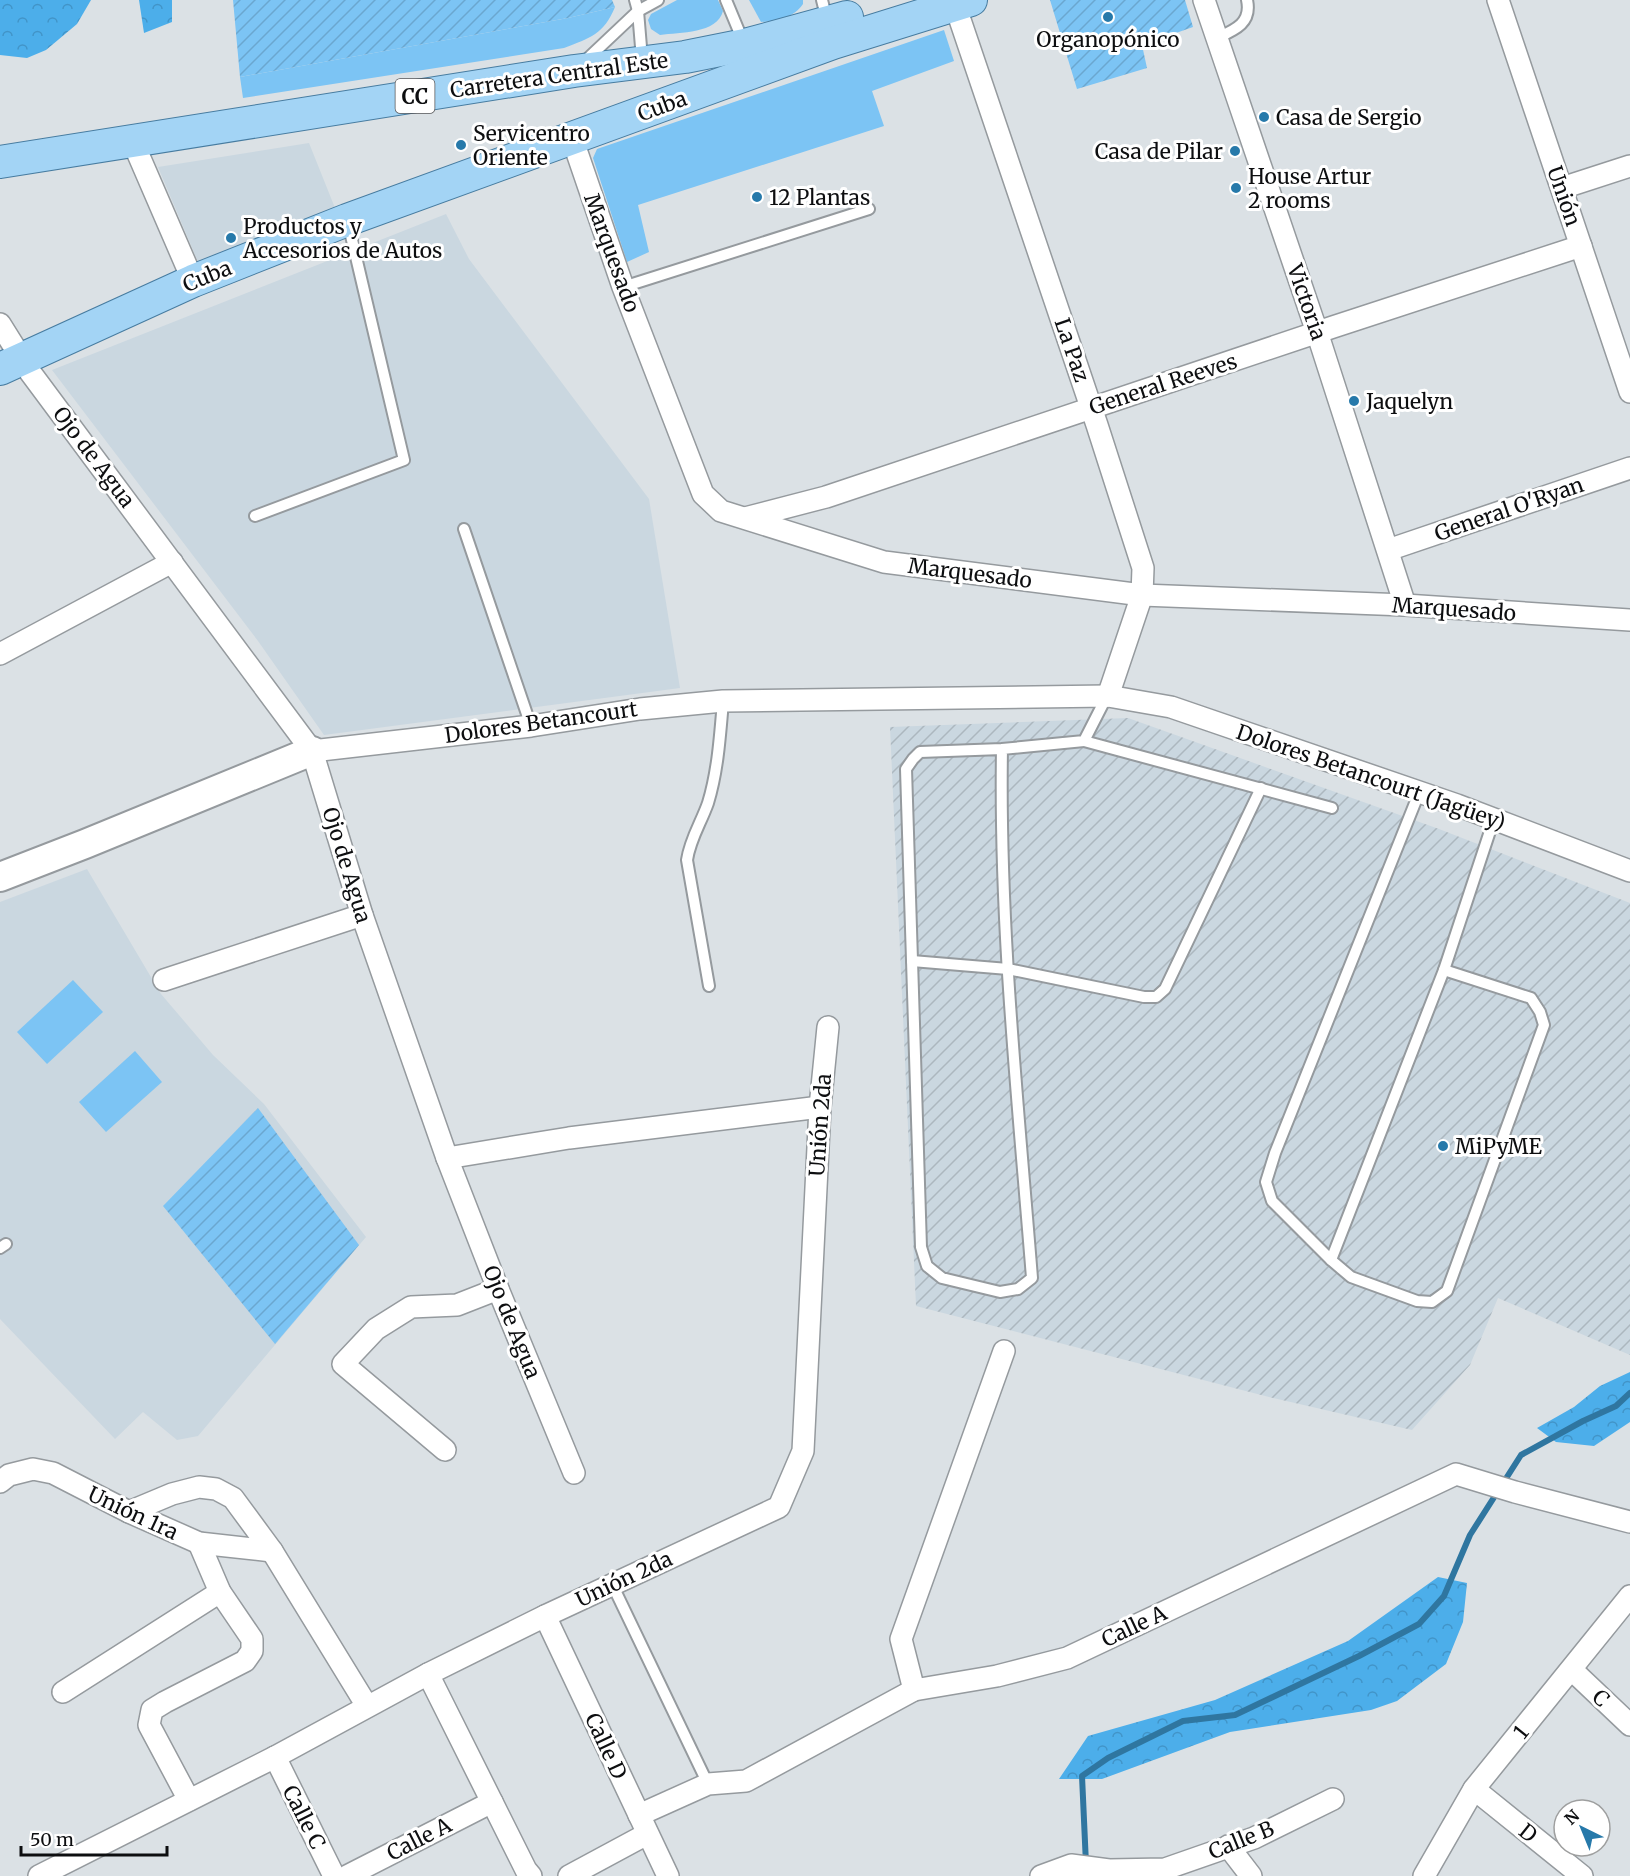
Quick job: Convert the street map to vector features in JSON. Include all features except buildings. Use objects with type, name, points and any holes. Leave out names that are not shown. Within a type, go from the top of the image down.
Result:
[{"type":"main road","name":"Carretera Central Este","points":[[0,162],[574,70],[686,57],[750,58],[828,22],[899,0]]},
{"type":"main road","name":"Carretera Central Este","points":[[828,22],[963,3]]},
{"type":"main road","points":[[686,57],[697,93]]},
{"type":"main road","name":"Cuba","points":[[11,363],[193,281],[347,220],[697,93],[750,58]]},
{"type":"main road","points":[[643,62],[659,107]]},
{"type":"street","name":"Victoria","points":[[1204,0],[1317,332],[1405,605]]},
{"type":"street","name":"Unión","points":[[1498,0],[1630,392]]},
{"type":"street","name":"La Paz","points":[[963,3],[1143,568],[1142,595],[1108,696]]},
{"type":"street","name":"Marquesado","points":[[572,138],[623,287],[703,494],[721,511],[884,562],[1142,595],[1405,605],[1630,620]]},
{"type":"street","points":[[132,140],[193,281]]},
{"type":"street","points":[[1562,188],[1630,166]]},
{"type":"street","name":"General Reeves","points":[[744,518],[826,496],[1581,246]]},
{"type":"street","name":"Ojo de Agua","points":[[0,324],[11,363],[30,372],[312,751],[362,915],[447,1158],[574,1473]]},
{"type":"street","name":"General O'Ryan","points":[[1388,550],[1630,468]]},
{"type":"street","points":[[0,654],[172,562]]},
{"type":"street","name":"Dolores Betancourt","points":[[0,877],[312,751],[531,726],[640,709],[723,701],[1108,696]]},
{"type":"street","name":"Dolores Betancourt (Jagüey)","points":[[1108,696],[1171,707],[1494,819],[1630,871]]},
{"type":"street","points":[[164,980],[362,915]]},
{"type":"street","name":"Unión 2da","points":[[39,1876],[274,1757],[428,1674],[612,1584],[779,1507],[803,1450],[820,1107],[828,1027]]},
{"type":"street","points":[[447,1158],[568,1138],[820,1107]]},
{"type":"street","points":[[445,1450],[343,1364],[376,1329],[411,1307],[457,1305],[498,1289]]},
{"type":"street","points":[[914,1690],[902,1639],[1004,1351]]},
{"type":"street","name":"Unión 1ra","points":[[0,1482],[9,1475],[33,1469],[53,1473],[129,1512],[199,1543],[272,1551]]},
{"type":"street","name":"Calle A","points":[[569,1876],[708,1784],[746,1781],[914,1690],[997,1676],[1067,1658],[1456,1474],[1630,1522]]},
{"type":"street","points":[[129,1512],[172,1494],[199,1487],[216,1489],[233,1498],[272,1551],[368,1706]]},
{"type":"street","points":[[189,1800],[149,1725],[152,1710],[245,1661],[252,1651],[252,1639],[220,1592],[199,1543]]},
{"type":"street","points":[[63,1692],[220,1592]]},
{"type":"street","name":"1","points":[[1424,1876],[1474,1789],[1630,1596]]},
{"type":"street","name":"Calle D","points":[[545,1616],[668,1876]]},
{"type":"street","name":"C","points":[[1572,1670],[1630,1725]]},
{"type":"street","points":[[428,1674],[531,1876]]},
{"type":"street","name":"Calle C","points":[[274,1757],[334,1876]]},
{"type":"street","name":"D","points":[[1474,1789],[1582,1876]]},
{"type":"street","name":"Calle B","points":[[1041,1876],[1071,1865],[1109,1870],[1165,1869],[1254,1838],[1333,1799]]},
{"type":"street","name":"Calle A","points":[[347,1876],[492,1802]]},
{"type":"street","points":[[1228,1846],[1251,1876]]},
{"type":"lane","points":[[634,0],[638,11],[643,62]]},
{"type":"lane","points":[[574,70],[638,11],[658,0]]},
{"type":"lane","points":[[726,0],[750,58]]},
{"type":"lane","points":[[1217,38],[1238,29],[1246,19],[1247,0]]},
{"type":"lane","points":[[623,287],[869,208]]},
{"type":"lane","points":[[255,516],[404,460],[347,220]]},
{"type":"lane","points":[[464,529],[531,726]]},
{"type":"lane","points":[[1084,741],[1108,696]]},
{"type":"lane","points":[[709,986],[687,860],[689,845],[707,805],[713,782],[720,742],[723,701]]},
{"type":"lane","points":[[1002,749],[1001,800],[1008,969],[1032,1278],[1018,1288],[1000,1292],[942,1278],[927,1266],[921,1246],[906,769],[920,752],[1002,749],[1084,741],[1332,808]]},
{"type":"lane","points":[[912,962],[1008,969],[1144,997],[1156,997],[1165,989],[1261,788]]},
{"type":"lane","points":[[1419,793],[1275,1153],[1266,1182],[1272,1201],[1331,1260],[1352,1276],[1417,1301],[1432,1302],[1447,1291],[1544,1025],[1540,1012],[1531,998],[1444,970]]},
{"type":"lane","points":[[1331,1260],[1444,970],[1494,819]]},
{"type":"lane","points":[[612,1584],[708,1784]]},
{"type":"shaded area","points":[[233,0],[612,0],[615,7],[568,18],[240,77]]},
{"type":"shaded area","points":[[677,0],[718,0],[723,11],[719,19],[706,28],[660,35],[651,29],[648,20],[651,14]]},
{"type":"shaded area","points":[[749,0],[803,0],[803,4],[795,13],[785,18],[761,22]]},
{"type":"shaded area","points":[[1050,0],[1185,0],[1193,27],[1142,45],[1147,68],[1077,89]]},
{"type":"shaded area","points":[[615,7],[606,23],[595,34],[564,48],[243,98],[240,77],[568,18]]},
{"type":"shaded area","points":[[944,30],[954,61],[872,91],[884,126],[638,205],[649,252],[627,262],[593,158],[597,149]]},
{"type":"shaded area","points":[[309,143],[335,208],[198,262],[158,167]]},
{"type":"shaded area","points":[[446,214],[469,259],[649,499],[680,688],[324,735],[258,641],[52,370]]},
{"type":"shaded area","points":[[1128,718],[1439,829],[1630,903],[1630,1355],[1498,1298],[1470,1365],[1412,1430],[1269,1397],[916,1306],[890,727]]},
{"type":"shaded area","points":[[87,869],[161,994],[213,1055],[264,1104],[366,1237],[198,1436],[177,1440],[143,1412],[115,1439],[0,1319],[0,902]]},
{"type":"shaded area","points":[[73,980],[103,1012],[47,1064],[17,1032]]},
{"type":"shaded area","points":[[135,1051],[162,1082],[106,1132],[79,1102]]},
{"type":"shaded area","points":[[258,1108],[359,1245],[275,1344],[163,1206]]},
{"type":"green space","points":[[0,0],[91,0],[77,24],[46,50],[27,58],[0,55]]},
{"type":"green space","points":[[139,0],[172,0],[172,22],[144,33]]},
{"type":"green space","points":[[1630,1372],[1630,1422],[1594,1446],[1556,1442],[1537,1428],[1574,1407],[1600,1386]]},
{"type":"green space","points":[[1438,1577],[1467,1583],[1463,1622],[1446,1664],[1397,1701],[1371,1710],[1230,1732],[1102,1779],[1059,1779],[1088,1736],[1215,1700],[1348,1641]]},
{"type":"waterway","points":[[1086,1864],[1082,1776],[1108,1758],[1183,1721],[1235,1715],[1359,1656],[1419,1624],[1444,1596],[1470,1535],[1521,1455],[1616,1406],[1630,1393]]},
{"type":"place","name":"Organopónico","points":[[1108,17]]},
{"type":"place","name":"Casa de Sergio","points":[[1264,117]]},
{"type":"place","name":"Servicentro Oriente","points":[[461,145]]},
{"type":"place","name":"Casa de Pilar","points":[[1235,151]]},
{"type":"place","name":"House Artur 2 rooms","points":[[1236,188]]},
{"type":"place","name":"12 Plantas","points":[[757,197]]},
{"type":"place","name":"Productos y Accesorios de Autos","points":[[231,238]]},
{"type":"place","name":"Jaquelyn","points":[[1354,401]]},
{"type":"place","name":"MiPyME","points":[[1443,1146]]}]
